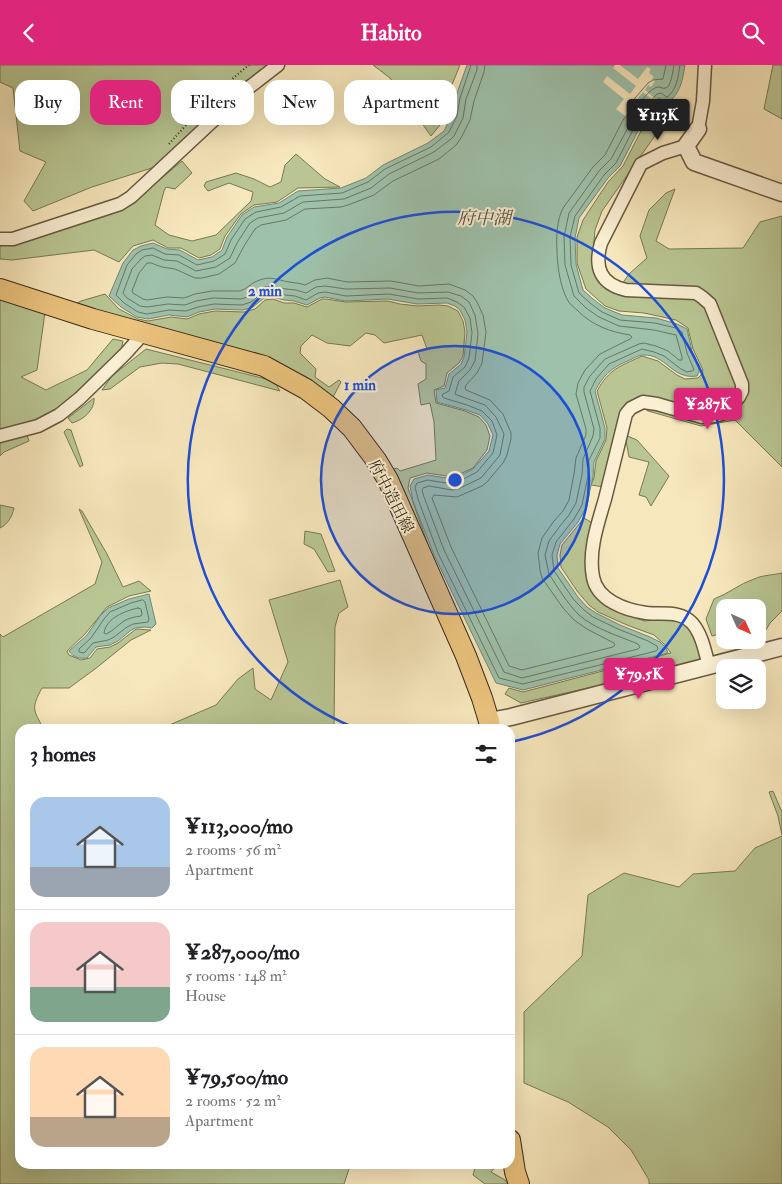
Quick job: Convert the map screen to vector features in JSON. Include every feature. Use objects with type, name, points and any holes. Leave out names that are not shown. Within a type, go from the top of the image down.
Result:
[{"type":"main road","name":"府中造田線","points":[[0,289],[143,334],[264,366],[306,389],[331,408],[352,428],[376,460],[392,489],[466,656],[490,724]]},
{"type":"main road","points":[[515,1167],[519,1184]]},
{"type":"street","points":[[0,239],[13,239],[120,203],[131,197],[247,89],[278,65]]},
{"type":"street","points":[[705,65],[703,101],[698,129],[686,146],[663,153],[641,164],[601,243],[597,261],[600,273],[615,288],[696,293],[710,304],[738,372],[742,391],[724,413],[716,416],[702,417],[657,404],[643,402],[631,408],[626,414],[595,537],[592,563],[593,578],[597,589],[616,604],[627,609],[646,613],[669,613],[682,616],[692,623],[699,633],[709,666]]},
{"type":"street","points":[[686,146],[694,162],[782,193]]},
{"type":"street","points":[[0,436],[38,426],[59,415],[80,398],[143,334]]},
{"type":"street","points":[[493,724],[511,717],[782,647]]},
{"type":"shaded area","points":[[0,65],[269,65],[253,80],[171,80],[171,125],[203,125],[158,166],[92,187],[33,211],[24,201],[46,162],[20,151],[17,125],[80,125],[80,80],[15,80],[15,106],[13,88],[0,82]]},
{"type":"shaded area","points":[[373,65],[460,65],[454,80],[391,80]]},
{"type":"shaded area","points":[[773,65],[782,65],[782,119],[764,109]]},
{"type":"shaded area","points":[[423,125],[440,125],[431,136]]},
{"type":"shaded area","points":[[649,126],[656,126],[659,130],[602,211],[595,230],[594,267],[601,284],[615,294],[629,274],[647,258],[640,236],[649,210],[666,193],[675,189],[656,241],[669,249],[743,248],[760,222],[782,216],[782,467],[735,420],[701,426],[648,411],[635,403],[604,487],[591,485],[594,478],[596,461],[606,440],[607,428],[597,391],[606,377],[621,366],[642,356],[658,361],[685,379],[698,378],[703,370],[693,349],[688,328],[676,320],[644,313],[619,311],[605,306],[586,289],[577,263],[577,237],[583,220],[608,182],[623,166],[641,131]]},
{"type":"shaded area","points":[[296,154],[325,179],[340,187],[298,188],[277,202],[254,205],[241,214],[225,236],[220,249],[211,255],[199,258],[181,248],[168,248],[153,240],[133,246],[119,262],[94,250],[12,260],[0,259],[0,246],[14,245],[146,191],[182,161],[192,173],[175,189],[166,187],[155,225],[169,235],[192,241],[216,235],[251,201],[253,192],[229,183],[208,191],[204,186],[206,182],[236,173],[270,187],[281,182],[285,165]]},
{"type":"shaded area","points":[[105,294],[119,309],[138,319],[148,321],[171,317],[187,319],[199,314],[215,311],[244,312],[255,309],[265,300],[273,299],[307,307],[322,299],[326,299],[346,302],[388,301],[418,306],[439,305],[448,306],[458,311],[463,321],[465,332],[463,356],[459,363],[447,373],[444,386],[434,390],[436,403],[479,417],[486,425],[490,436],[487,450],[473,468],[453,477],[427,473],[410,478],[408,488],[430,550],[428,551],[388,471],[397,468],[400,471],[436,460],[434,422],[430,403],[421,405],[418,384],[426,379],[426,364],[421,361],[418,352],[427,349],[422,335],[384,343],[375,335],[366,333],[350,346],[327,343],[312,335],[301,346],[300,353],[316,369],[315,377],[329,387],[339,380],[341,382],[331,401],[73,305]]},
{"type":"shaded area","points":[[0,300],[45,312],[37,370],[21,377],[46,390],[87,370],[113,339],[123,341],[121,351],[57,410],[35,421],[0,430]]},
{"type":"shaded area","points":[[146,349],[274,381],[280,391],[178,364],[162,363],[140,367],[110,389],[102,390],[112,376]]},
{"type":"shaded area","points":[[94,398],[93,407],[88,414],[72,423],[68,418]]},
{"type":"shaded area","points":[[67,429],[71,430],[83,465],[80,467],[64,432]]},
{"type":"shaded area","points":[[27,435],[29,441],[4,452],[0,456],[0,442]]},
{"type":"shaded area","points":[[625,435],[637,440],[669,476],[651,506],[646,497],[639,495],[649,462],[629,457]]},
{"type":"shaded area","points":[[0,505],[14,508],[9,520],[0,528]]},
{"type":"shaded area","points":[[79,509],[107,554],[123,587],[139,581],[151,591],[129,596],[107,607],[85,634],[67,651],[69,655],[81,660],[90,658],[97,649],[110,647],[118,643],[136,629],[151,630],[131,640],[69,688],[42,688],[35,705],[36,713],[42,724],[15,724],[15,1169],[349,1169],[344,1184],[0,1184],[0,634],[3,637],[95,584],[102,562]]},
{"type":"shaded area","points":[[584,518],[594,524],[592,588],[627,614],[644,621],[676,618],[691,627],[705,662],[521,703],[505,694],[509,688],[523,692],[671,653],[654,635],[598,612],[589,605],[561,567],[560,555],[562,545]]},
{"type":"shaded area","points":[[305,531],[321,534],[335,571],[328,572],[314,549],[304,544]]},
{"type":"shaded area","points":[[782,573],[782,611],[766,630],[766,599],[716,599],[716,635],[712,636],[706,619],[714,599],[743,584],[764,576]]},
{"type":"shaded area","points":[[340,580],[348,607],[339,613],[335,627],[334,724],[172,724],[216,705],[238,679],[253,668],[255,689],[271,700],[288,662],[269,600]]},
{"type":"shaded area","points":[[773,791],[782,810],[782,835],[778,816],[769,792]]},
{"type":"shaded area","points":[[782,836],[782,1184],[649,1184],[649,1180],[631,1150],[608,1127],[568,1102],[524,1083],[524,1012],[582,956],[588,895],[624,873],[679,887],[693,874],[735,871],[755,848]]},
{"type":"shaded area","points":[[475,1169],[494,1169],[491,1172],[505,1180],[508,1184],[485,1184],[473,1175]]},
{"type":"water","name":"府中湖","points":[[467,65],[685,65],[682,82],[675,95],[667,104],[659,98],[649,110],[660,120],[648,122],[639,129],[620,166],[608,178],[579,218],[575,238],[576,264],[583,290],[605,308],[622,315],[656,318],[687,329],[692,351],[699,366],[699,372],[697,376],[681,374],[658,358],[643,355],[611,370],[604,377],[595,391],[605,428],[605,439],[594,462],[587,506],[578,522],[560,544],[557,555],[558,568],[587,607],[620,625],[660,642],[668,653],[523,690],[496,683],[434,555],[413,501],[410,486],[414,479],[428,475],[453,479],[473,469],[489,451],[493,435],[488,424],[480,415],[437,402],[436,390],[445,388],[449,374],[461,364],[464,357],[467,332],[465,320],[460,310],[447,303],[417,304],[388,299],[345,301],[325,297],[307,305],[272,297],[264,298],[253,307],[243,310],[215,309],[199,312],[187,317],[169,315],[148,319],[137,317],[121,307],[109,296],[123,263],[133,250],[141,246],[153,243],[167,249],[180,250],[198,260],[212,257],[222,250],[227,237],[242,215],[254,207],[279,203],[298,191],[341,188],[366,178],[383,165],[428,143],[444,131],[447,125],[457,125],[457,93]]},
{"type":"water","points":[[149,594],[156,624],[152,628],[135,628],[110,645],[96,647],[87,658],[72,655],[69,651],[87,635],[108,608],[129,599]]},
{"type":"pier","points":[[615,65],[620,65],[638,79],[647,67],[651,69],[649,73],[654,77],[652,79],[655,81],[651,87],[648,85],[645,90],[657,100],[655,102],[643,92],[638,98],[651,108],[649,110],[637,100],[632,105],[636,108],[628,118],[616,109],[624,99],[603,82],[607,76],[630,94],[636,86],[613,68]]}]
